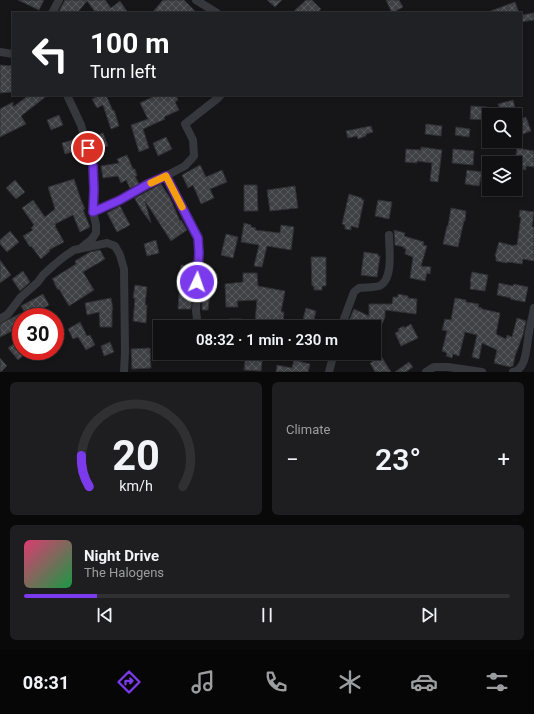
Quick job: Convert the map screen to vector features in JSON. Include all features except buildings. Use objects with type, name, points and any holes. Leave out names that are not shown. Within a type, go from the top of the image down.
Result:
[{"type":"street","points":[[53,12],[59,0]]},
{"type":"street","points":[[196,0],[215,12]]},
{"type":"street","points":[[0,52],[12,54]]},
{"type":"street","points":[[68,96],[81,125],[93,166],[93,212],[96,232],[92,240],[79,249]]},
{"type":"street","points":[[93,212],[120,200],[185,166],[194,156],[193,140],[185,124],[220,96]]},
{"type":"street","points":[[166,176],[198,238],[199,253],[196,311],[197,320]]},
{"type":"street","points":[[344,320],[356,289],[379,286],[387,277],[390,263],[389,235]]},
{"type":"street","points":[[0,319],[8,314],[16,302],[38,282],[43,275],[65,256],[74,250],[107,243],[114,246],[120,255],[124,269],[124,372]]},
{"type":"street","points":[[513,372],[521,366],[525,356],[534,308]]},
{"type":"street","points":[[329,372],[332,360]]},
{"type":"street","points":[[426,372],[434,367],[448,367],[482,372]]},
{"type":"slow traffic","points":[[151,183],[166,176],[182,207]]},
{"type":"route","points":[[88,148],[93,166],[93,212],[166,176],[198,238],[199,253],[197,282]]}]
